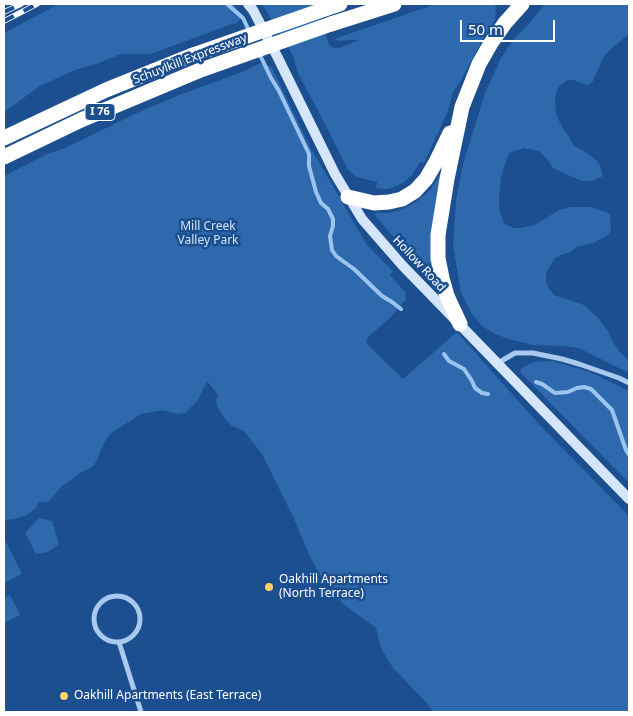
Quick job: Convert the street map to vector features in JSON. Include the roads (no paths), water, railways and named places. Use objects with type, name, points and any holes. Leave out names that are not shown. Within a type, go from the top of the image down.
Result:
[{"type":"highway","name":"Schuylkill Expressway","points":[[4,157],[80,120],[198,71],[394,4]]},
{"type":"highway","points":[[348,197],[374,202],[389,202],[402,199],[415,191],[426,179],[436,162],[462,107],[479,64],[491,42],[505,22],[522,4]]},
{"type":"highway","name":"Schuylkill Expressway","points":[[4,138],[106,90],[192,55],[332,6]]},
{"type":"highway","points":[[460,324],[447,296],[442,278],[438,258],[438,235],[446,179],[462,107]]},
{"type":"main road","name":"Hollow Road","points":[[248,4],[268,38],[331,166],[362,219],[408,271],[629,499]]},
{"type":"street","points":[[497,364],[515,353],[533,353],[579,364],[629,383]]},
{"type":"street","points":[[115,595],[130,599],[136,604],[141,617],[140,625],[132,637],[119,642],[105,639],[94,623],[98,605],[102,600],[115,595]]},
{"type":"street","points":[[119,642],[140,712]]},
{"type":"waterway","points":[[227,4],[243,18],[250,33]]},
{"type":"waterway","points":[[259,53],[309,154],[309,166],[316,192],[321,203],[328,209],[333,219],[330,236],[332,250],[336,256],[354,269],[382,296],[401,309]]},
{"type":"waterway","points":[[444,354],[449,361],[464,369],[475,388],[482,393],[488,394]]},
{"type":"waterway","points":[[536,382],[555,393],[568,392],[584,387],[591,389],[612,410],[629,455]]},
{"type":"railway","points":[[4,12],[21,4]]},
{"type":"railway","points":[[4,21],[37,4]]},
{"type":"place","name":"Oakhill Apartments (North Terrace)","points":[[269,587]]},
{"type":"place","name":"Oakhill Apartments (East Terrace)","points":[[64,696]]},
{"type":"park label","name":"Mill Creek Valley Park","points":[[208,234]]}]
